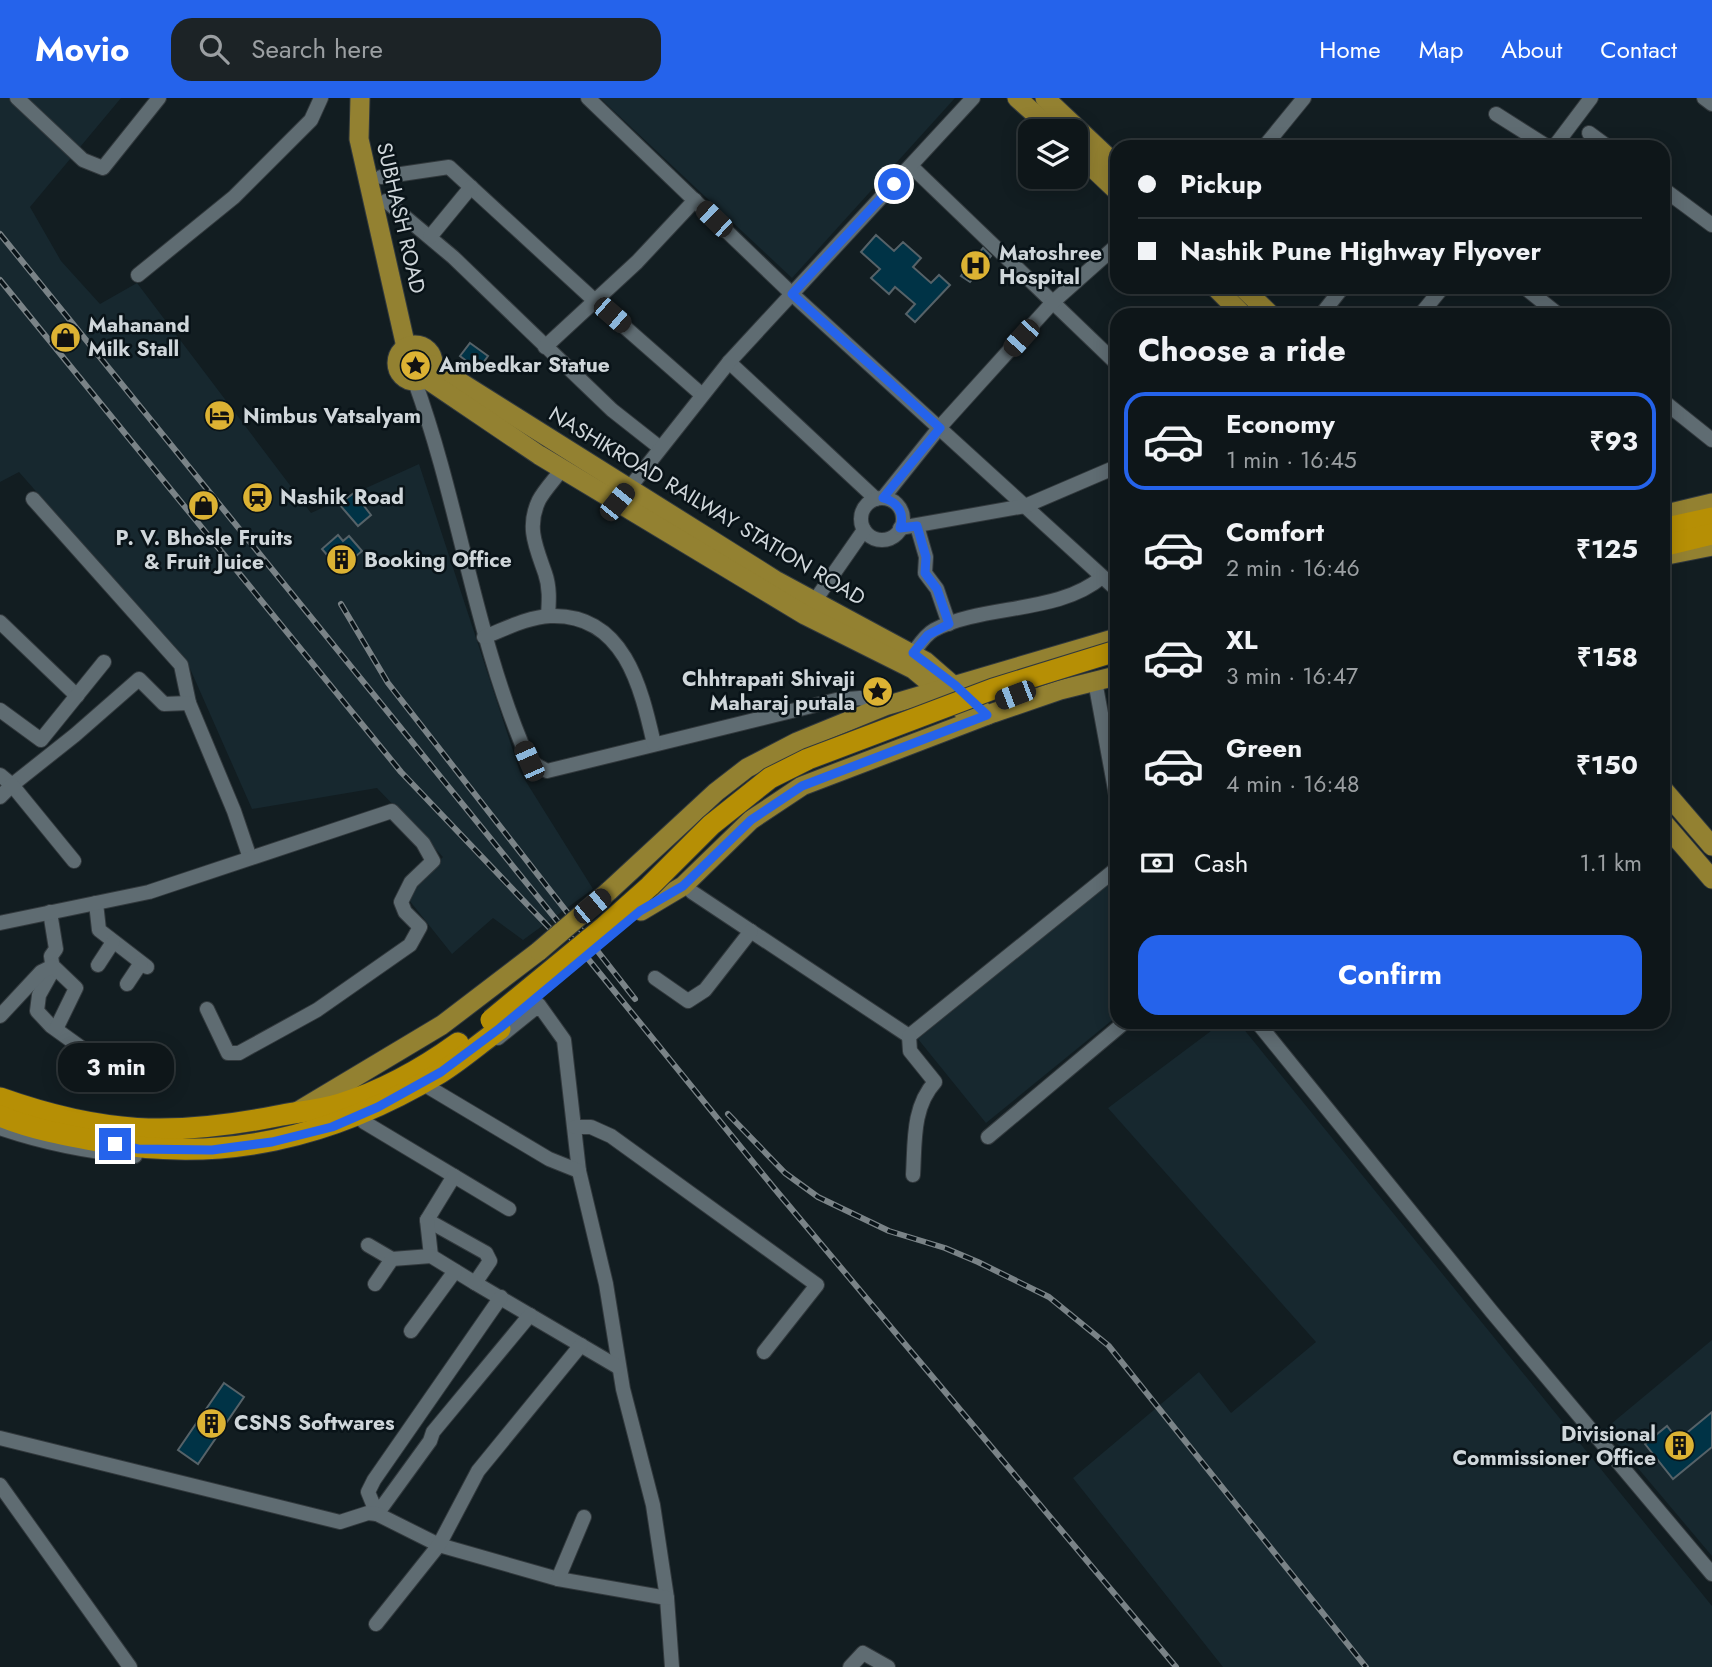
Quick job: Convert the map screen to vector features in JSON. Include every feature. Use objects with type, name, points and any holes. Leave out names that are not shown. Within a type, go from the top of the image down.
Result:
[{"type":"highway","points":[[1670,527],[1712,518]]},
{"type":"highway","points":[[1670,543],[1712,534]]},
{"type":"highway","points":[[0,1116],[18,1124],[67,1136],[138,1149],[212,1150],[272,1142],[332,1127],[378,1107],[441,1072],[650,886],[711,825],[770,778],[808,760],[993,689],[1110,653]]},
{"type":"highway","points":[[0,1098],[50,1116],[158,1131],[222,1127],[338,1105],[389,1085],[495,1024],[640,911],[715,839],[750,809],[778,790],[807,776],[1041,685],[1110,666]]},
{"type":"main road","name":"SUBHASH ROAD","points":[[360,98],[359,139],[411,346]]},
{"type":"main road","name":"SUBHASH ROAD","points":[[373,98],[372,137],[411,346]]},
{"type":"main road","points":[[1017,98],[1041,119]]},
{"type":"main road","points":[[1045,98],[1110,159]]},
{"type":"main road","points":[[1088,163],[1110,184]]},
{"type":"main road","points":[[1222,294],[1236,308]]},
{"type":"main road","points":[[1249,294],[1264,308]]},
{"type":"main road","points":[[425,375],[427,349],[411,346],[397,358],[398,369],[404,378],[425,375],[562,469],[623,495],[809,609],[948,688],[981,718]]},
{"type":"main road","name":"NASHIKROAD RAILWAY STATION ROAD","points":[[425,375],[623,495]]},
{"type":"main road","points":[[1670,513],[1712,503]]},
{"type":"main road","points":[[1670,554],[1712,546]]},
{"type":"main road","name":"NASHIKROAD RAILWAY STATION ROAD","points":[[809,609],[913,653],[948,688]]},
{"type":"main road","points":[[295,1113],[442,1024],[539,951],[609,891],[716,792],[747,768],[797,742],[885,706],[1110,640]]},
{"type":"main road","points":[[640,911],[687,889],[751,820],[802,786],[898,747],[1060,690],[1110,677]]},
{"type":"main road","points":[[1670,797],[1712,846]]},
{"type":"main road","points":[[1670,830],[1712,879]]},
{"type":"street","points":[[17,98],[83,160],[103,168],[159,98]]},
{"type":"street","points":[[138,275],[234,197],[311,120],[321,98]]},
{"type":"street","points":[[588,98],[792,294],[1110,584]]},
{"type":"street","points":[[623,495],[729,362],[974,98]]},
{"type":"street","points":[[1270,140],[1304,98]]},
{"type":"street","points":[[1559,140],[1591,98]]},
{"type":"street","points":[[1704,98],[1712,104]]},
{"type":"street","points":[[1496,114],[1537,140]]},
{"type":"street","points":[[1589,133],[1598,140]]},
{"type":"street","points":[[911,166],[1110,357]]},
{"type":"street","points":[[381,177],[449,167],[701,394]]},
{"type":"street","points":[[430,237],[471,187]]},
{"type":"street","points":[[1670,194],[1712,225]]},
{"type":"street","points":[[545,347],[637,262],[695,200]]},
{"type":"street","points":[[386,201],[430,237],[612,410],[659,447]]},
{"type":"street","points":[[809,609],[864,530],[862,511],[880,498],[1053,302],[1110,251]]},
{"type":"street","points":[[1326,308],[1338,294]]},
{"type":"street","points":[[1426,308],[1437,294]]},
{"type":"street","points":[[1532,294],[1550,308]]},
{"type":"street","points":[[729,362],[880,498],[895,503],[900,508],[900,528],[892,537],[880,539],[864,530]]},
{"type":"street","points":[[425,375],[433,432],[484,637],[529,761],[547,771],[836,700],[860,698],[885,706]]},
{"type":"street","points":[[1670,406],[1712,440]]},
{"type":"street","points":[[548,616],[550,596],[546,575],[533,544],[531,530],[539,499],[562,469]]},
{"type":"street","points":[[900,528],[1025,506],[1110,470]]},
{"type":"street","points":[[33,499],[181,665],[189,703],[234,811],[250,858]]},
{"type":"street","points":[[917,526],[926,557],[925,573],[937,589],[949,624]]},
{"type":"street","points":[[913,653],[928,635],[949,624],[1076,594],[1102,577]]},
{"type":"street","points":[[484,637],[520,622],[548,616],[583,620],[607,634],[619,646],[644,701],[654,744]]},
{"type":"street","points":[[0,622],[77,696]]},
{"type":"street","points":[[0,710],[41,740],[104,662]]},
{"type":"street","points":[[0,797],[139,679],[164,704],[189,703]]},
{"type":"street","points":[[1095,681],[1110,762]]},
{"type":"street","points":[[0,775],[12,785],[74,860]]},
{"type":"street","points":[[0,923],[149,892],[392,811],[423,843],[433,861],[404,891],[401,902],[405,912],[420,927],[410,945],[317,1010],[239,1053],[228,1053],[207,1009]]},
{"type":"street","points":[[909,1036],[1110,874]]},
{"type":"street","points":[[687,889],[909,1036]]},
{"type":"street","points":[[96,903],[99,930],[144,965],[127,984]]},
{"type":"street","points":[[50,912],[56,945],[51,956],[53,966],[76,988],[56,1029]]},
{"type":"street","points":[[655,978],[688,1001],[705,990],[751,931]]},
{"type":"street","points":[[97,965],[113,942]]},
{"type":"street","points":[[0,1016],[41,972],[53,966]]},
{"type":"street","points":[[53,966],[39,995],[39,1015],[83,1049]]},
{"type":"street","points":[[0,1128],[32,1139],[102,1153],[177,1158],[253,1151],[364,1122],[430,1088],[538,1006],[565,1040],[579,1171],[606,1284],[618,1367],[653,1505],[667,1598],[672,1667]]},
{"type":"street","points":[[988,1137],[1117,1029]]},
{"type":"street","points":[[1263,1029],[1492,1312],[1712,1574]]},
{"type":"street","points":[[909,1036],[910,1051],[935,1082],[925,1092],[916,1121],[913,1175]]},
{"type":"street","points":[[430,1088],[549,1159],[579,1171]]},
{"type":"street","points":[[364,1122],[509,1209]]},
{"type":"street","points":[[575,1127],[591,1127],[611,1136],[817,1285],[764,1352]]},
{"type":"street","points":[[432,1256],[427,1220],[454,1176]]},
{"type":"street","points":[[427,1220],[486,1252],[490,1261],[475,1283]]},
{"type":"street","points":[[368,1245],[392,1259],[432,1256],[618,1367]]},
{"type":"street","points":[[375,1284],[392,1259]]},
{"type":"street","points":[[411,1331],[454,1271]]},
{"type":"street","points":[[377,1514],[368,1492],[374,1480],[500,1297]]},
{"type":"street","points":[[377,1514],[430,1441],[433,1432],[530,1315]]},
{"type":"street","points":[[376,1624],[439,1545],[478,1471],[581,1345]]},
{"type":"street","points":[[0,1438],[340,1522],[368,1513],[377,1514],[439,1545],[558,1579],[667,1598]]},
{"type":"street","points":[[0,1485],[130,1667]]},
{"type":"street","points":[[558,1579],[584,1517]]},
{"type":"street","points":[[850,1667],[863,1653],[888,1667]]},
{"type":"shaded area","points":[[0,98],[121,98],[30,207],[61,261],[100,304],[137,283],[311,513],[419,464],[520,772],[593,889],[523,940],[493,918],[452,954],[405,895],[443,857],[377,788],[252,809],[188,664],[19,472],[0,482]]},
{"type":"shaded area","points":[[600,98],[955,98],[792,278]]},
{"type":"shaded area","points":[[1110,882],[1110,1022],[986,1123],[918,1039]]},
{"type":"shaded area","points":[[1214,1029],[1244,1029],[1712,1606],[1712,1667],[1223,1667],[1073,1478],[1199,1372],[1231,1413],[1316,1342],[1108,1108]]},
{"type":"shaded area","points":[[1712,1340],[1712,1556],[1605,1429]]},
{"type":"building","points":[[876,235],[894,251],[903,242],[921,258],[913,267],[931,283],[939,275],[950,285],[915,322],[906,314],[915,304],[895,287],[889,294],[871,278],[880,269],[861,252]]},
{"type":"building","name":"Matoshree Hospital","points":[[983,248],[991,256],[970,282],[961,276]]},
{"type":"building","points":[[470,343],[488,356],[478,370],[460,356]]},
{"type":"building","points":[[354,493],[371,515],[358,526],[339,504]]},
{"type":"building","name":"Booking Office","points":[[338,535],[343,541],[349,536],[362,551],[340,570],[322,549]]},
{"type":"building","name":"CSNS Softwares","points":[[224,1383],[244,1397],[198,1464],[178,1450]]},
{"type":"building","name":"Divisional Commissioner Office","points":[[1712,1412],[1712,1447],[1673,1479],[1645,1444],[1667,1426],[1678,1440]]},
{"type":"railway","points":[[0,234],[774,1188],[1176,1667]]},
{"type":"railway","points":[[0,280],[401,772],[561,940]]},
{"type":"railway","points":[[341,604],[388,683],[635,999]]},
{"type":"railway","points":[[728,1114],[785,1173],[818,1197],[889,1231],[945,1248],[978,1262],[1049,1297],[1109,1346],[1366,1667]]},
{"type":"place","name":"Matoshree Hospital","points":[[976,265]]},
{"type":"place","name":"Mahanand Milk Stall","points":[[65,337]]},
{"type":"place","name":"Ambedkar Statue","points":[[416,365]]},
{"type":"place","name":"Nimbus Vatsalyam","points":[[220,416]]},
{"type":"place","name":"Nashik Road","points":[[257,497]]},
{"type":"place","name":"P. V. Bhosle Fruits & Fruit Juice","points":[[204,506]]},
{"type":"place","name":"Booking Office","points":[[341,560]]},
{"type":"place","name":"Chhtrapati Shivaji Maharaj putala","points":[[878,691]]},
{"type":"place","name":"CSNS Softwares","points":[[211,1423]]},
{"type":"place","name":"Divisional Commissioner Office","points":[[1679,1446]]},
{"type":"route","points":[[115,1144],[138,1149],[212,1150],[272,1142],[332,1127],[378,1107],[441,1072],[500,1028],[640,911],[683,886],[751,820],[802,786],[987,715],[955,685],[913,653],[934,630],[949,624],[937,589],[925,573],[927,560],[917,526],[900,528],[900,508],[890,499],[883,498],[940,428],[792,294],[894,184]]}]
